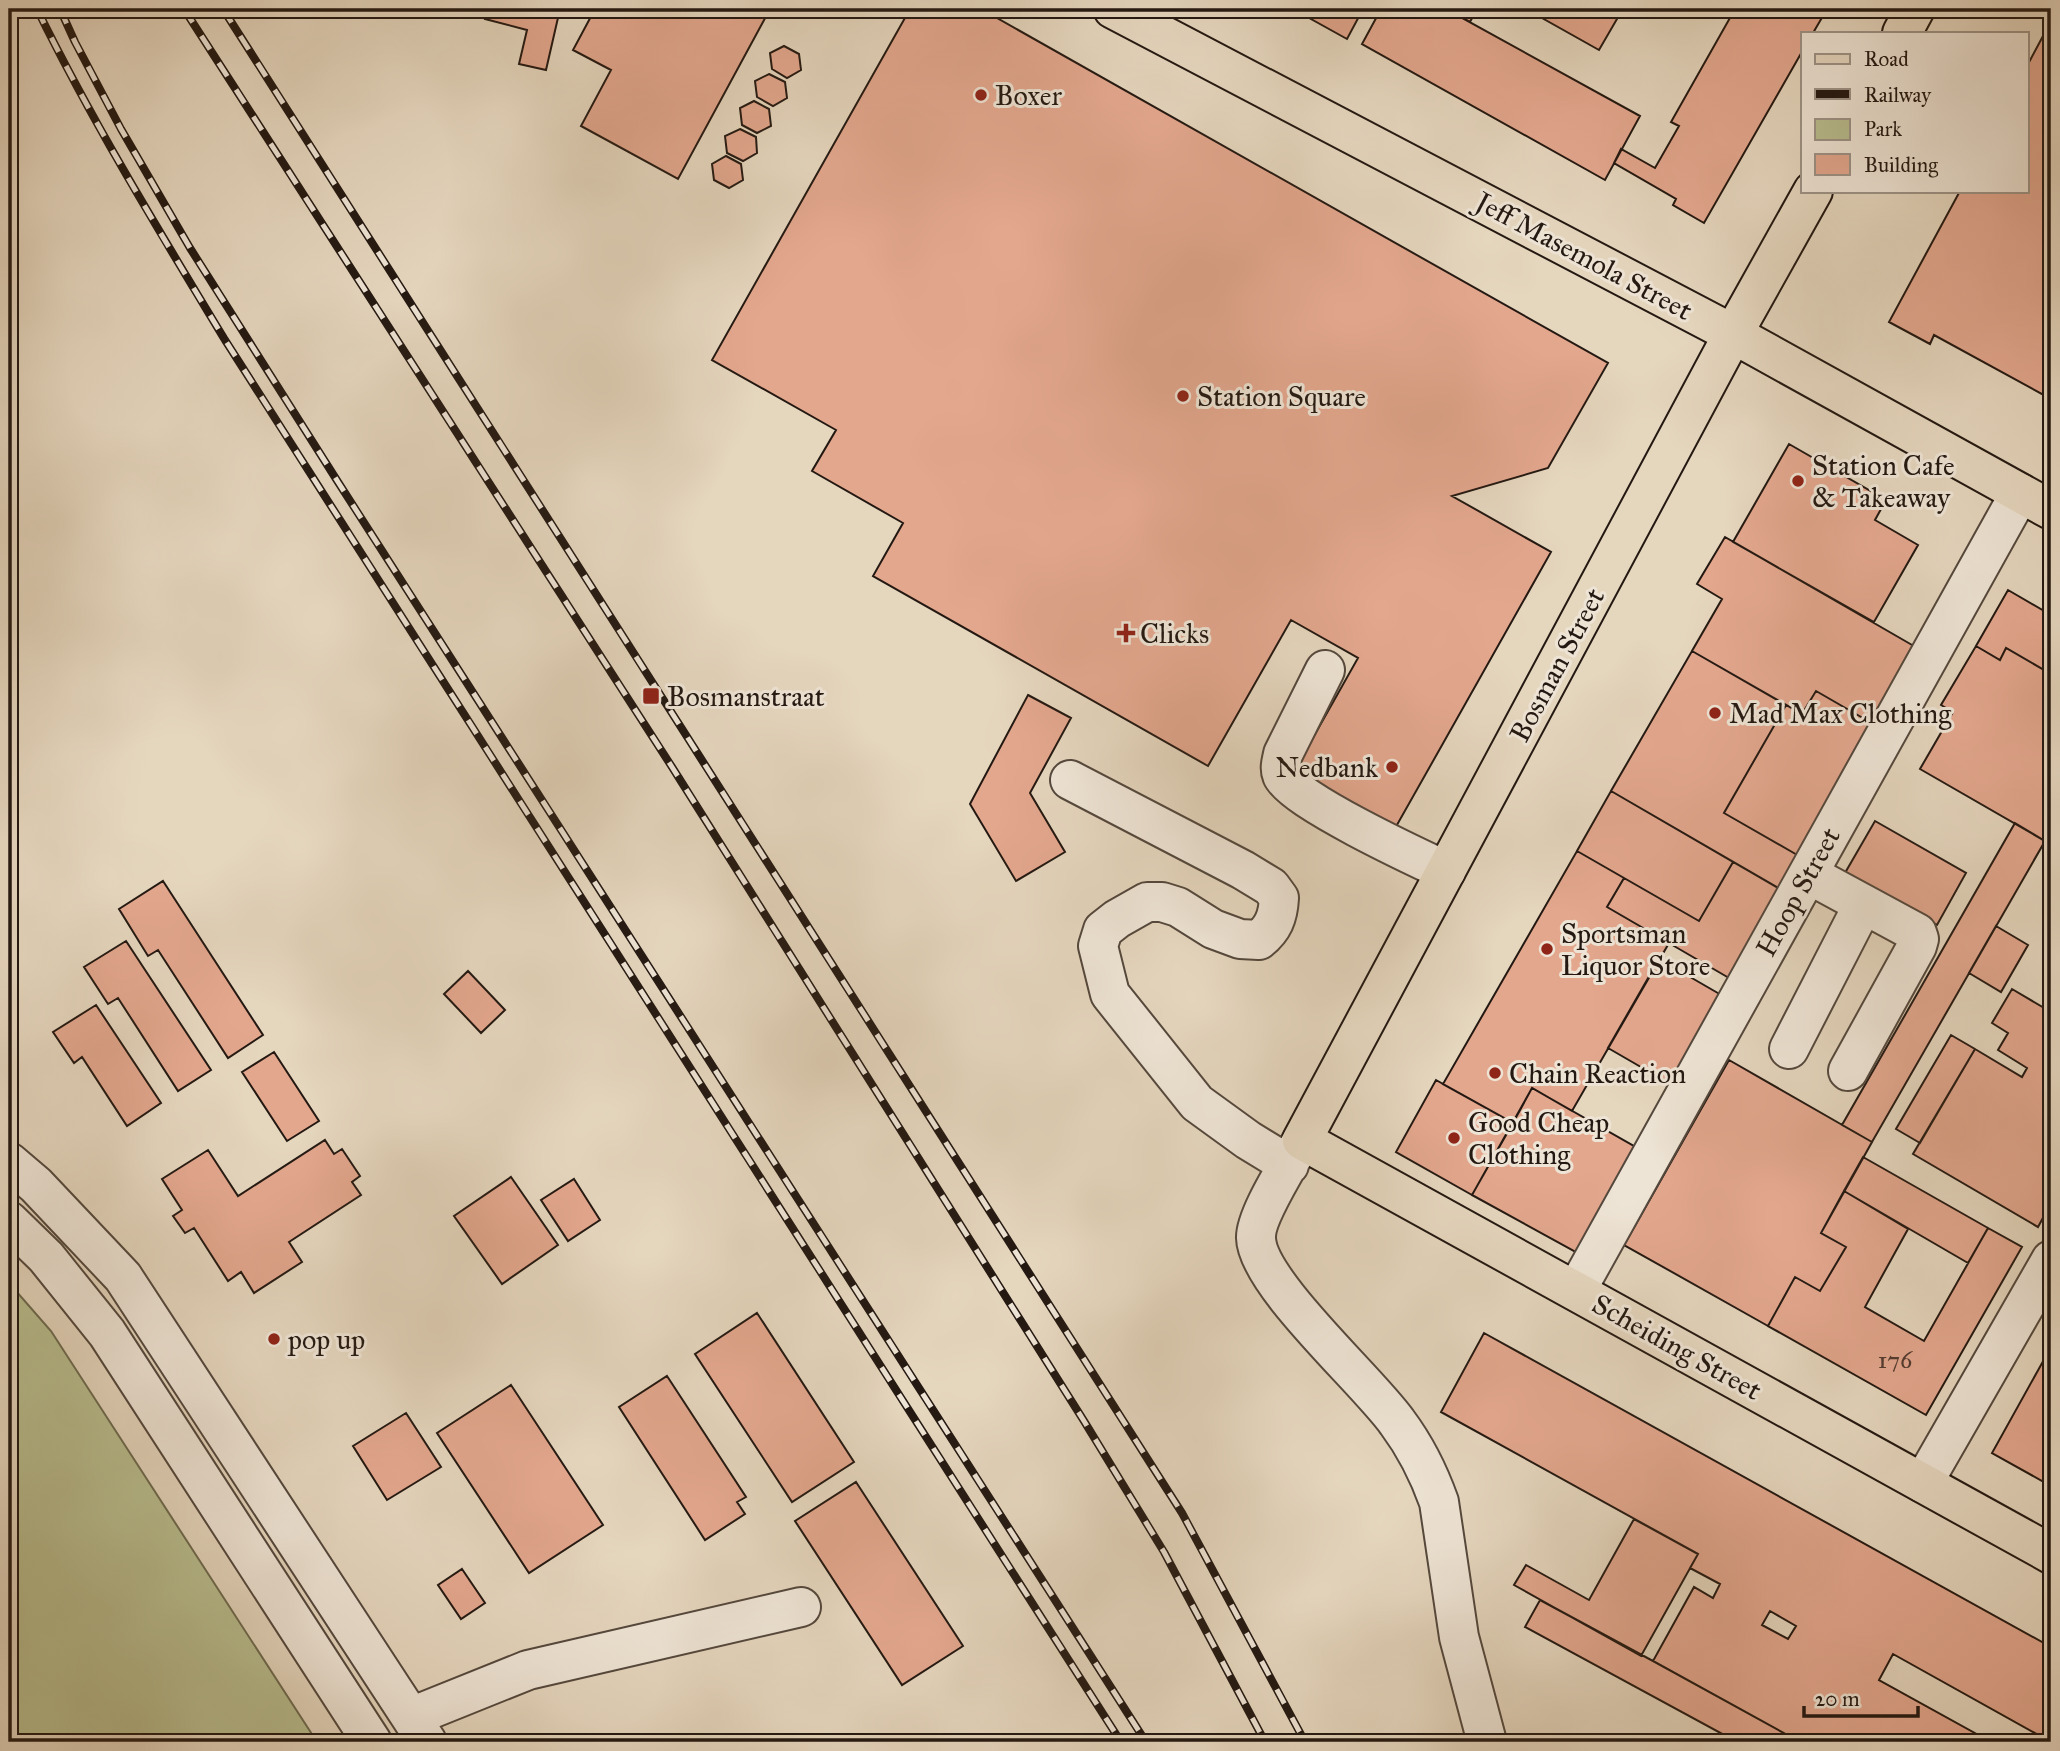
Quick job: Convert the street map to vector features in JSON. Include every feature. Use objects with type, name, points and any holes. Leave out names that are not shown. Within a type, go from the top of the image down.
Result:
[{"type":"main road","name":"Jeff Masemola Street","points":[[1113,9],[1732,334],[2036,501]]},
{"type":"main road","points":[[1903,32],[1915,9]]},
{"type":"main road","name":"Bosman Street","points":[[1296,1152],[1732,334],[1812,192]]},
{"type":"main road","name":"Scheiding Street","points":[[1296,1152],[1576,1291],[2051,1554]]},
{"type":"street","name":"Hoop Street","points":[[1576,1291],[1808,874],[2036,501]]},
{"type":"street","points":[[1325,670],[1283,754],[1280,768],[1282,777],[1317,804],[1446,871]]},
{"type":"street","points":[[1070,780],[1243,870],[1271,887],[1279,898],[1276,920],[1269,932],[1259,940],[1240,939],[1213,929],[1178,907],[1162,902],[1147,902],[1103,930],[1098,946],[1103,972],[1110,994],[1197,1103],[1248,1140],[1296,1152],[1261,1217],[1256,1237],[1261,1255],[1272,1275],[1309,1324],[1397,1422],[1432,1481],[1439,1502],[1459,1637],[1488,1742]]},
{"type":"street","points":[[1808,874],[1917,933],[1919,939],[1848,1071]]},
{"type":"street","points":[[1789,1049],[1863,905]]},
{"type":"street","points":[[9,1162],[36,1185],[123,1278],[419,1730],[528,1670],[801,1607]]},
{"type":"street","points":[[9,1221],[46,1257],[107,1333],[372,1742]]},
{"type":"street","points":[[1923,1483],[2051,1260]]},
{"type":"green space","points":[[9,1283],[51,1331],[317,1742],[9,1742]]},
{"type":"building","points":[[488,9],[560,9],[546,70],[519,64],[527,30],[485,19]]},
{"type":"building","points":[[595,9],[770,9],[678,179],[581,126],[611,70],[573,50]]},
{"type":"building","name":"Station Square","points":[[910,9],[981,9],[1608,363],[1548,468],[1452,496],[1551,552],[1393,832],[1292,775],[1358,658],[1291,620],[1208,766],[873,576],[903,523],[812,471],[836,430],[712,360]]},
{"type":"building","points":[[1293,9],[1363,9],[1347,39]]},
{"type":"building","points":[[1381,9],[1446,9],[1640,116],[1605,180],[1362,44]]},
{"type":"building","points":[[1446,9],[1477,9],[1470,22]]},
{"type":"building","points":[[1526,9],[1598,9],[1617,19],[1599,50]]},
{"type":"building","points":[[1735,9],[1827,9],[1814,32],[1801,32],[1801,53],[1704,223],[1673,205],[1676,199],[1614,163],[1621,149],[1655,168],[1679,126],[1671,122]]},
{"type":"building","points":[[2051,21],[2051,399],[1934,335],[1930,344],[1889,322],[1959,192],[2028,192],[2028,64]]},
{"type":"building","points":[[784,46],[799,54],[801,70],[787,78],[772,69],[770,53]]},
{"type":"building","points":[[769,74],[785,82],[787,98],[773,106],[757,97],[755,81]]},
{"type":"building","points":[[754,101],[769,109],[771,126],[757,133],[742,125],[740,108]]},
{"type":"building","points":[[740,129],[756,137],[757,153],[743,161],[727,153],[725,136]]},
{"type":"building","points":[[726,156],[741,164],[743,180],[729,188],[714,180],[712,164]]},
{"type":"building","points":[[1789,444],[1886,500],[1875,520],[1918,545],[1874,622],[1733,542]]},
{"type":"building","points":[[1725,537],[1919,649],[1875,725],[1816,691],[1802,714],[1692,651],[1722,599],[1697,584]]},
{"type":"building","points":[[2008,590],[2051,615],[2051,674],[2006,648],[2000,660],[1976,646]]},
{"type":"building","points":[[1976,646],[2000,660],[2006,648],[2051,674],[2051,829],[2045,841],[1920,769],[1953,712],[1941,705]]},
{"type":"building","points":[[1692,651],[1786,705],[1724,813],[1799,856],[1780,889],[1611,791]]},
{"type":"building","points":[[1816,691],[1875,725],[1799,856],[1724,813],[1786,705],[1802,714]]},
{"type":"building","points":[[1028,695],[1071,718],[1030,793],[1065,852],[1016,881],[970,804]]},
{"type":"building","points":[[1611,791],[1733,862],[1699,921],[1577,851]]},
{"type":"building","points":[[1875,821],[1966,873],[1937,925],[1845,873]]},
{"type":"building","points":[[2015,823],[2045,841],[1872,1142],[1842,1125]]},
{"type":"building","points":[[1577,851],[1624,878],[1607,907],[1669,943],[1572,1111],[1532,1088],[1513,1123],[1443,1084]]},
{"type":"building","points":[[1733,862],[1780,889],[1729,978],[1607,907],[1624,878],[1699,921]]},
{"type":"building","points":[[163,881],[263,1035],[228,1058],[158,950],[148,956],[119,909]]},
{"type":"building","points":[[1996,926],[2028,945],[2001,992],[1969,973]]},
{"type":"building","points":[[126,941],[211,1070],[178,1091],[118,998],[108,1004],[84,967]]},
{"type":"building","points":[[1659,959],[1723,996],[1672,1085],[1608,1048]]},
{"type":"building","points":[[468,971],[505,1010],[481,1033],[444,994]]},
{"type":"building","points":[[2012,989],[2051,1012],[2051,1203],[2038,1227],[1913,1154],[1975,1049],[2022,1077],[2027,1068],[1998,1050],[2008,1033],[1992,1023]]},
{"type":"building","points":[[96,1005],[161,1103],[127,1126],[82,1057],[74,1063],[53,1032]]},
{"type":"building","points":[[1951,1035],[1975,1049],[1920,1143],[1896,1129]]},
{"type":"building","points":[[274,1052],[319,1121],[287,1141],[242,1072]]},
{"type":"building","points":[[1729,1060],[1872,1142],[1821,1233],[1846,1247],[1820,1291],[1795,1277],[1768,1326],[1624,1245]]},
{"type":"building","name":"Good Cheap Clothing","points":[[1436,1080],[1513,1123],[1472,1195],[1396,1152]]},
{"type":"building","points":[[1532,1088],[1639,1149],[1581,1255],[1472,1195]]},
{"type":"building","points":[[325,1140],[334,1154],[342,1149],[360,1176],[352,1182],[361,1195],[289,1242],[302,1262],[254,1293],[241,1272],[228,1281],[194,1228],[185,1233],[173,1216],[182,1210],[162,1179],[208,1150],[238,1196]]},
{"type":"building","points":[[1863,1157],[1988,1228],[1968,1263],[1844,1191]]},
{"type":"building","points":[[511,1177],[558,1245],[502,1284],[454,1216]]},
{"type":"building","points":[[574,1179],[600,1220],[568,1241],[541,1200]]},
{"type":"building","points":[[1844,1191],[1908,1229],[1865,1307],[1924,1341],[1988,1228],[2022,1247],[1926,1415],[1768,1326],[1795,1277],[1820,1291],[1846,1247],[1821,1233]]},
{"type":"building","points":[[757,1313],[854,1462],[792,1502],[695,1354]]},
{"type":"building","points":[[1484,1333],[2051,1647],[2051,1742],[1893,1654],[1879,1680],[1991,1742],[1800,1742],[1653,1661],[1694,1587],[1713,1598],[1720,1584],[1690,1568],[1698,1554],[1441,1412]],"holes":[[[1770,1611],[1796,1626],[1788,1639],[1762,1625]]]},
{"type":"building","points":[[2051,1347],[2051,1486],[1992,1453]]},
{"type":"building","points":[[667,1376],[746,1497],[737,1502],[745,1514],[705,1540],[619,1407]]},
{"type":"building","points":[[511,1385],[603,1525],[529,1573],[437,1433]]},
{"type":"building","points":[[406,1413],[441,1467],[387,1500],[353,1446]]},
{"type":"building","points":[[856,1482],[963,1646],[902,1685],[795,1521]]},
{"type":"building","points":[[1634,1519],[1698,1554],[1641,1656],[1514,1585],[1526,1565],[1589,1600]]},
{"type":"building","points":[[462,1569],[485,1603],[461,1619],[438,1585]]},
{"type":"building","points":[[1540,1600],[1800,1742],[1737,1742],[1525,1627]]},
{"type":"railway","points":[[37,9],[104,135],[225,340],[1121,1742]]},
{"type":"railway","points":[[60,9],[121,129],[190,248],[1146,1742]]},
{"type":"railway","points":[[184,9],[672,767],[1084,1421],[1164,1552],[1265,1742]]},
{"type":"railway","points":[[223,9],[1182,1513],[1305,1742]]},
{"type":"place","name":"Boxer","points":[[981,95]]},
{"type":"place","name":"Station Square","points":[[1183,396]]},
{"type":"place","name":"Station Cafe & Takeaway","points":[[1798,481]]},
{"type":"place","name":"Clicks","points":[[1126,633]]},
{"type":"place","name":"Bosmanstraat","points":[[651,696]]},
{"type":"place","name":"Mad Max Clothing","points":[[1715,713]]},
{"type":"place","name":"Nedbank","points":[[1392,767]]},
{"type":"place","name":"Sportsman Liquor Store","points":[[1547,949]]},
{"type":"place","name":"Chain Reaction","points":[[1495,1073]]},
{"type":"place","name":"Good Cheap Clothing","points":[[1454,1138]]},
{"type":"place","name":"pop up","points":[[274,1339]]}]
